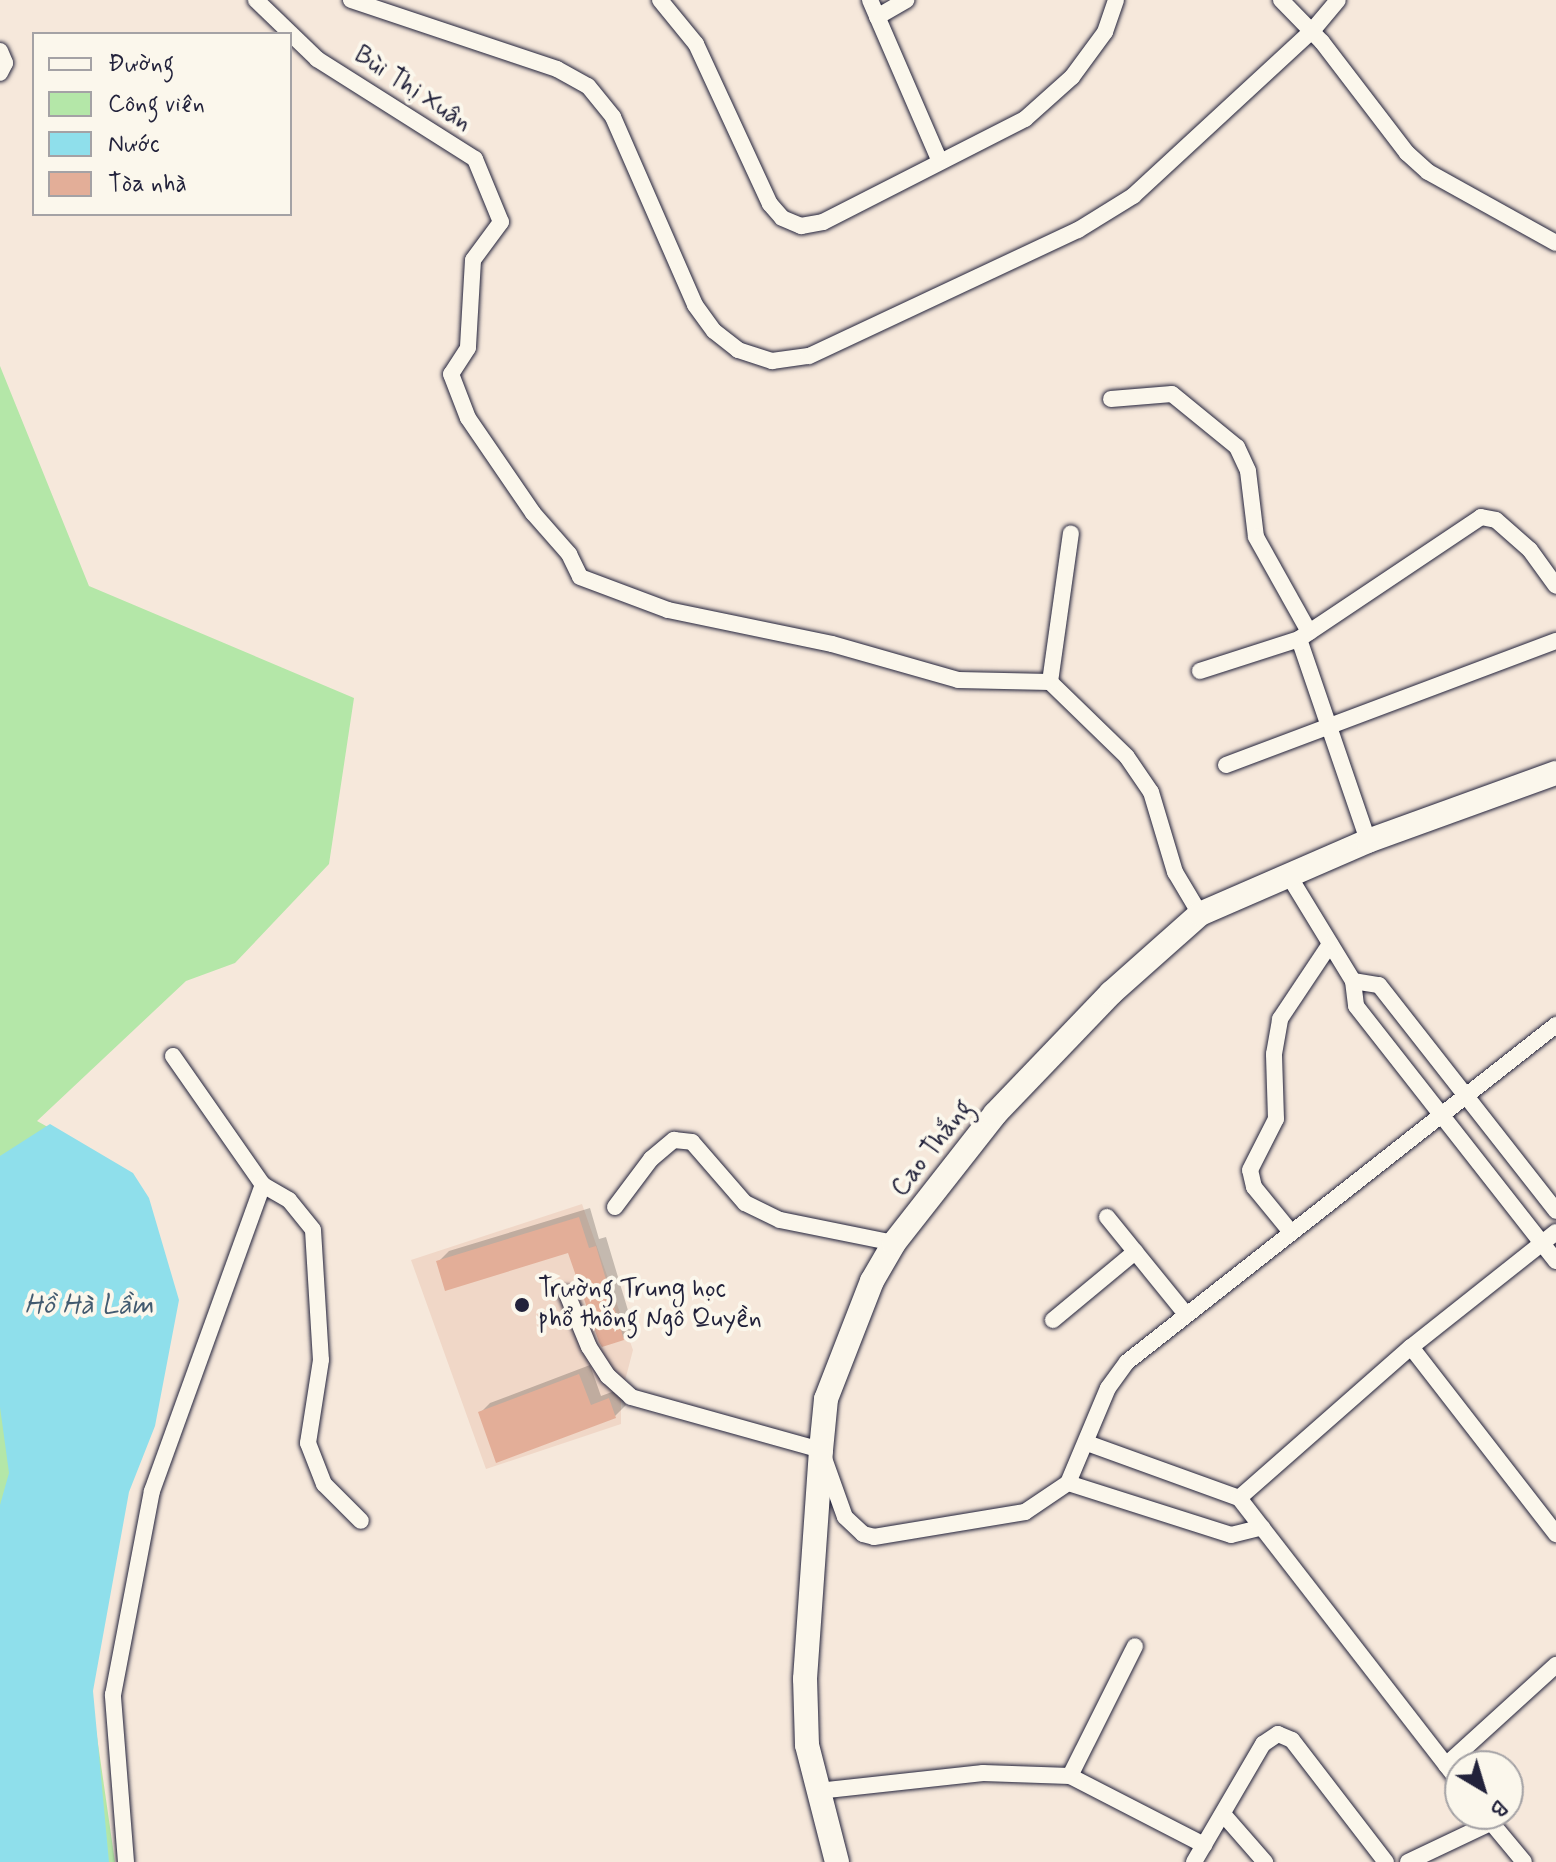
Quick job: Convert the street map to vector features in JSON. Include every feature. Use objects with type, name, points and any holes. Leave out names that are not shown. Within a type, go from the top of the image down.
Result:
[{"type":"main road","name":"Cao Thắng","points":[[837,1862],[807,1745],[805,1679],[821,1450],[826,1399],[872,1281],[894,1243],[995,1114],[1111,993],[1200,914],[1368,841],[1556,773]]},
{"type":"street","name":"Bùi Thị Xuân","points":[[256,0],[289,32]]},
{"type":"street","points":[[351,0],[557,69],[588,86],[613,117],[695,305],[714,331],[738,350],[772,361],[809,356],[1078,230],[1133,196],[1312,31],[1338,0]]},
{"type":"street","points":[[660,0],[696,44],[770,204],[782,218],[801,226],[823,222],[1025,119],[1072,77],[1105,32],[1116,0]]},
{"type":"street","points":[[870,0],[940,162]]},
{"type":"street","points":[[877,17],[907,0]]},
{"type":"street","points":[[1281,0],[1312,31],[1386,131],[1428,172],[1556,243]]},
{"type":"street","name":"Bùi Thị Xuân","points":[[292,35],[317,59],[475,159],[493,193],[501,222],[473,260],[468,348],[451,374],[468,418],[526,504],[569,554],[580,577],[668,610],[832,644],[958,680],[1050,682]]},
{"type":"street","points":[[0,51],[5,63],[0,73]]},
{"type":"street","points":[[1111,399],[1172,394],[1237,447],[1248,471],[1256,537],[1304,636],[1327,722],[1368,841]]},
{"type":"street","points":[[1200,671],[1304,636],[1481,517],[1496,520],[1530,550],[1556,586]]},
{"type":"street","points":[[1071,533],[1050,682],[1127,757],[1151,792],[1175,872],[1200,914]]},
{"type":"street","points":[[1226,765],[1327,722],[1556,641]]},
{"type":"street","points":[[1289,876],[1353,981],[1356,1006],[1556,1261]]},
{"type":"street","points":[[1290,1231],[1254,1187],[1250,1170],[1276,1119],[1274,1045],[1280,1019],[1330,944]]},
{"type":"street","points":[[1353,981],[1379,985],[1556,1211]]},
{"type":"street","points":[[567,1294],[589,1347],[608,1376],[631,1397],[821,1450],[845,1517],[874,1537],[1025,1512],[1068,1483],[1116,1375],[1185,1313],[1556,1025]]},
{"type":"street","points":[[173,1056],[263,1185],[289,1200],[313,1230],[321,1360],[308,1443],[324,1484],[361,1521]]},
{"type":"street","points":[[615,1207],[651,1159],[674,1140],[683,1141],[698,1145],[745,1203],[756,1209],[780,1220],[894,1243]]},
{"type":"street","points":[[126,1862],[113,1695],[152,1491],[263,1185]]},
{"type":"street","points":[[1107,1217],[1185,1313]]},
{"type":"street","points":[[1239,1498],[1411,1347],[1556,1232]]},
{"type":"street","points":[[1053,1320],[1135,1252]]},
{"type":"street","points":[[1411,1347],[1556,1534]]},
{"type":"street","points":[[1087,1443],[1239,1498],[1444,1762]]},
{"type":"street","points":[[1068,1483],[1231,1535],[1262,1527]]},
{"type":"street","points":[[1070,1776],[1135,1646]]},
{"type":"street","points":[[1462,1750],[1556,1665]]},
{"type":"street","points":[[1194,1862],[1263,1744],[1270,1737],[1287,1735],[1386,1862]]},
{"type":"street","points":[[818,1791],[983,1773],[1070,1776],[1204,1845]]},
{"type":"street","points":[[1223,1814],[1265,1862]]},
{"type":"street","points":[[1408,1862],[1465,1830]]},
{"type":"street","points":[[1497,1830],[1524,1862]]},
{"type":"shaded area","name":"Trường Trung học phổ thông Ngô Quyền","points":[[582,1204],[633,1350],[621,1396],[621,1424],[486,1469],[411,1260]]},
{"type":"green space","points":[[0,366],[89,586],[354,698],[329,864],[235,963],[186,981],[37,1121],[118,1166],[124,1509],[90,1688],[115,1862],[0,1862]]},
{"type":"water","name":"Hồ Hà Lầm","points":[[50,1124],[133,1173],[149,1198],[179,1300],[155,1426],[129,1492],[93,1691],[109,1862],[0,1862],[0,1505],[9,1473],[0,1407],[0,1156]]},
{"type":"building","points":[[579,1217],[589,1248],[596,1246],[624,1340],[602,1347],[568,1253],[445,1291],[436,1261]]},
{"type":"building","points":[[579,1374],[591,1405],[609,1398],[616,1418],[496,1463],[478,1412]]},
{"type":"place","name":"Trường Trung học phổ thông Ngô Quyền","points":[[522,1305]]}]
